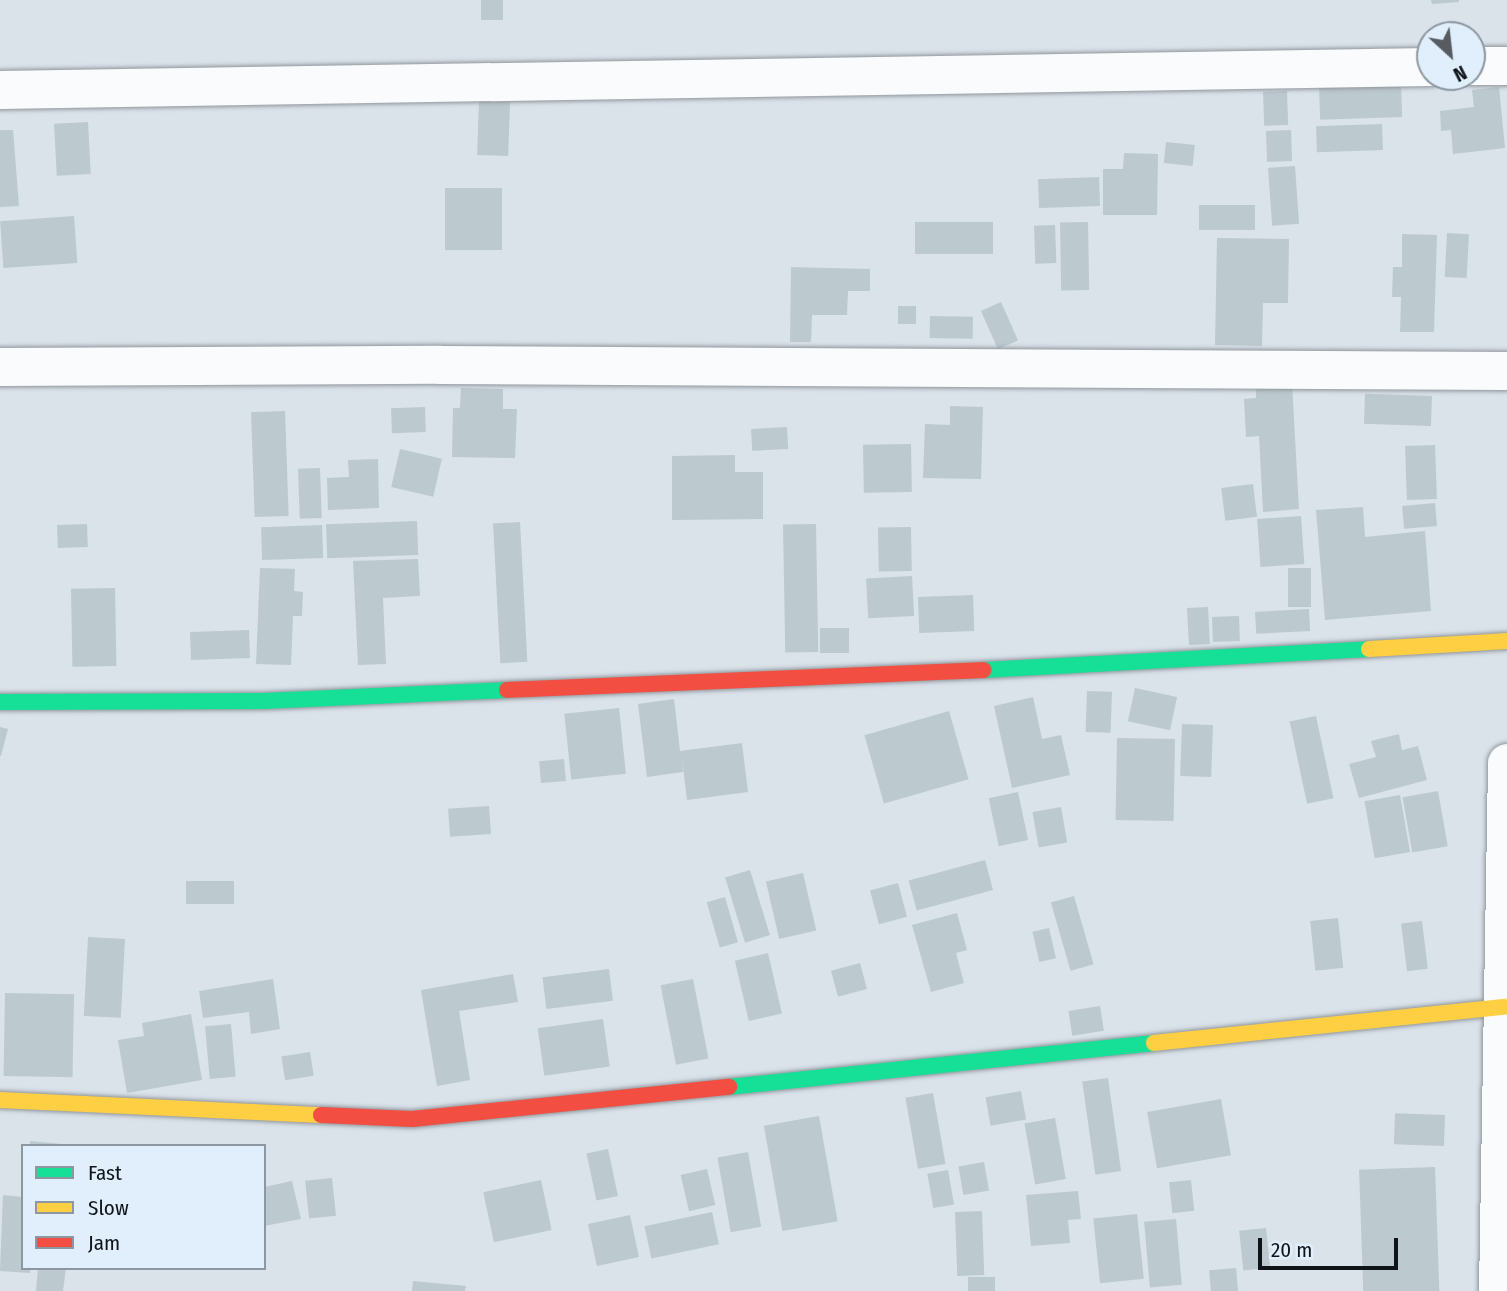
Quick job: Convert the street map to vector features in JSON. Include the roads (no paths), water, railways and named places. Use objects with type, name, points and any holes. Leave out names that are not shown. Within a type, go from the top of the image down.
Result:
[{"type":"street","points":[[1486,66],[1507,66]]},
{"type":"street","points":[[0,90],[1416,67]]},
{"type":"street","points":[[0,367],[440,365],[1507,371]]},
{"type":"street","points":[[0,702],[278,700],[1045,667],[1507,641]]},
{"type":"street","points":[[1499,1291],[1507,763]]},
{"type":"street","points":[[0,1100],[412,1119],[1505,1007]]}]
